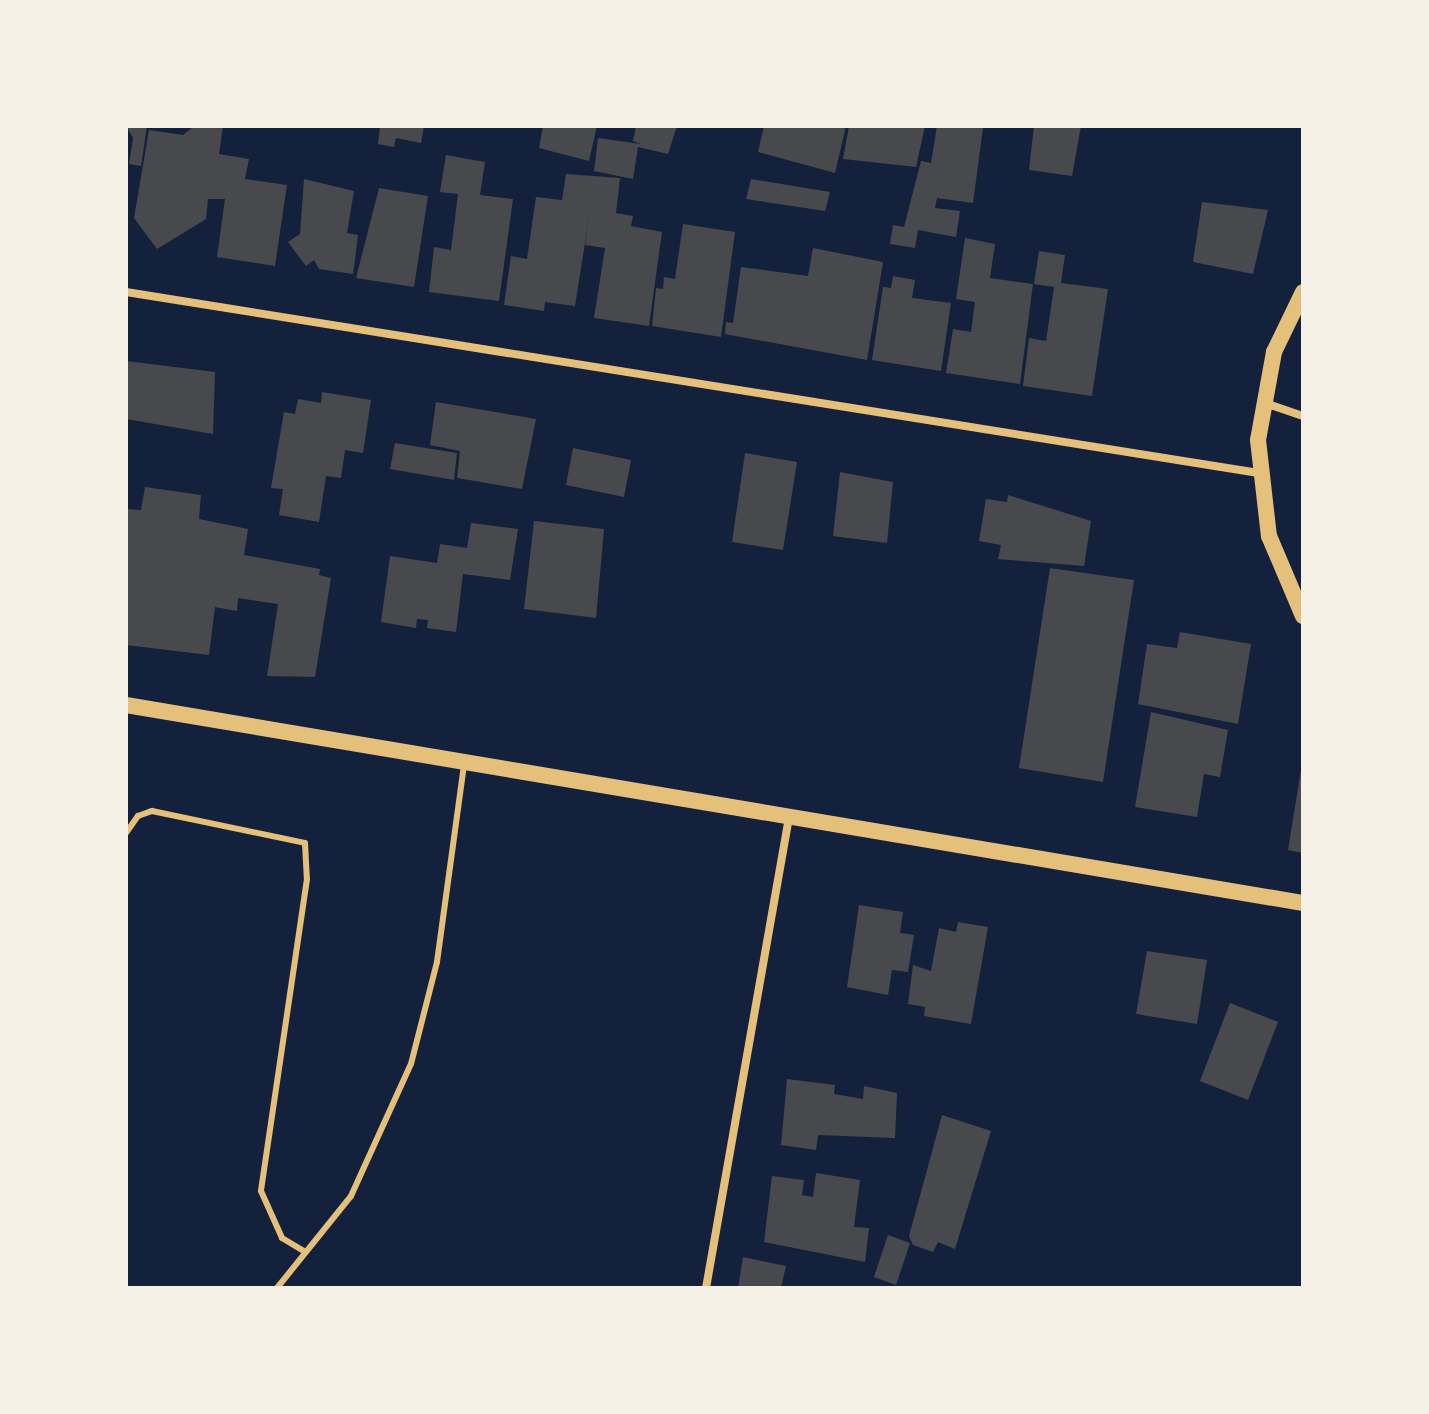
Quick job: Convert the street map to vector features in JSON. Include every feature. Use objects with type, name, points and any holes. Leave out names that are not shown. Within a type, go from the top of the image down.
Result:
[{"type":"main road","points":[[1303,292],[1261,402],[1259,473],[1269,536],[1303,616]]},
{"type":"main road","points":[[126,705],[1303,903]]},
{"type":"street","points":[[126,292],[1259,473]]},
{"type":"street","points":[[1261,402],[1303,416]]},
{"type":"street","points":[[706,1288],[789,816]]},
{"type":"lane","points":[[277,1288],[351,1196],[411,1064],[437,962],[464,761]]},
{"type":"lane","points":[[126,833],[138,816],[152,811],[305,843],[307,879],[261,1191],[282,1238],[305,1252]]},
{"type":"building","points":[[126,126],[147,126],[141,166],[129,164],[133,138]]},
{"type":"building","points":[[194,126],[223,126],[219,154],[249,159],[245,179],[287,185],[275,266],[217,257],[225,199],[208,199],[206,219],[157,249],[134,218],[149,130],[183,135]]},
{"type":"building","points":[[380,126],[424,126],[421,143],[396,138],[394,147],[378,144]]},
{"type":"building","points":[[543,126],[597,126],[589,161],[539,148]]},
{"type":"building","points":[[636,126],[677,126],[668,154],[638,147],[633,179],[594,171],[598,138],[641,144],[633,141]]},
{"type":"building","points":[[764,126],[846,126],[835,173],[758,152]]},
{"type":"building","points":[[849,126],[925,126],[916,167],[843,159]]},
{"type":"building","points":[[937,126],[1000,126],[983,128],[973,203],[937,198],[935,208],[960,211],[956,237],[918,230],[915,248],[890,244],[893,225],[904,227],[921,161],[931,163]]},
{"type":"building","points":[[1034,126],[1081,126],[1072,176],[1029,170]]},
{"type":"building","points":[[446,155],[485,162],[480,195],[513,199],[499,301],[429,292],[434,247],[451,250],[458,194],[440,192]]},
{"type":"building","points":[[566,174],[620,178],[616,213],[633,216],[631,226],[662,232],[649,326],[594,318],[605,248],[585,245],[591,205],[575,306],[545,302],[544,311],[504,305],[511,256],[527,259],[536,197],[562,200]]},
{"type":"building","points":[[304,179],[354,191],[347,233],[358,235],[353,274],[319,269],[314,260],[306,266],[288,242],[300,234]]},
{"type":"building","points":[[751,179],[830,192],[825,211],[746,199]]},
{"type":"building","points":[[379,188],[428,196],[414,287],[356,278]]},
{"type":"building","points":[[1202,202],[1268,210],[1253,274],[1193,262]]},
{"type":"building","points":[[683,224],[735,232],[721,337],[652,326],[656,288],[663,289],[664,277],[675,279]]},
{"type":"building","points":[[965,238],[995,244],[990,278],[1033,284],[1020,384],[946,373],[953,329],[971,332],[975,302],[956,299]]},
{"type":"building","points":[[813,248],[883,262],[867,360],[725,334],[726,322],[733,323],[741,267],[808,276]]},
{"type":"building","points":[[1039,251],[1065,255],[1061,283],[1108,289],[1092,396],[1023,386],[1029,338],[1046,341],[1054,287],[1034,284]]},
{"type":"building","points":[[893,276],[915,280],[912,298],[951,303],[941,371],[872,360],[883,287],[891,288]]},
{"type":"building","points":[[126,361],[215,372],[213,434],[126,419]]},
{"type":"building","points":[[322,392],[371,400],[363,453],[345,450],[341,478],[326,476],[319,522],[279,515],[283,489],[271,488],[284,412],[295,414],[298,399],[321,403]]},
{"type":"building","points":[[436,402],[536,419],[522,489],[457,478],[460,451],[430,445]]},
{"type":"building","points":[[395,443],[457,453],[454,480],[390,469]]},
{"type":"building","points":[[573,448],[631,460],[624,497],[566,485]]},
{"type":"building","points":[[745,453],[797,462],[783,550],[732,542]]},
{"type":"building","points":[[840,472],[893,482],[887,543],[833,536]]},
{"type":"building","points":[[145,487],[201,495],[199,519],[248,529],[244,555],[320,569],[319,575],[331,578],[315,677],[267,676],[278,604],[238,598],[237,611],[215,607],[209,655],[126,645],[126,509],[141,510]]},
{"type":"building","points":[[1008,495],[1091,521],[1084,566],[998,559],[1001,545],[979,541],[986,499],[1007,502]]},
{"type":"building","points":[[534,521],[604,529],[596,618],[524,609]]},
{"type":"building","points":[[471,523],[518,529],[510,580],[463,574],[456,632],[427,628],[428,620],[417,619],[416,628],[381,622],[390,556],[437,563],[440,544],[467,548]]},
{"type":"building","points":[[1050,568],[1134,580],[1103,782],[1019,768]]},
{"type":"building","points":[[1180,632],[1251,644],[1238,724],[1138,704],[1147,644],[1177,648]]},
{"type":"building","points":[[1151,712],[1228,730],[1220,777],[1204,774],[1197,817],[1135,807]]},
{"type":"building","points":[[1303,770],[1303,853],[1288,850]]},
{"type":"building","points":[[859,905],[903,912],[900,933],[914,935],[908,972],[892,970],[888,995],[847,987]]},
{"type":"building","points":[[958,922],[988,927],[971,1024],[924,1016],[925,1007],[908,1004],[913,965],[931,971],[939,928],[956,932]]},
{"type":"building","points":[[1147,951],[1207,960],[1197,1024],[1136,1014]]},
{"type":"building","points":[[1230,1003],[1278,1022],[1248,1100],[1200,1081]]},
{"type":"building","points":[[787,1079],[835,1085],[834,1094],[863,1099],[864,1086],[897,1093],[895,1138],[818,1135],[816,1150],[781,1145]]},
{"type":"building","points":[[942,1115],[991,1131],[955,1249],[938,1242],[933,1252],[913,1245],[909,1236]]},
{"type":"building","points":[[816,1173],[860,1180],[854,1227],[869,1228],[865,1262],[764,1242],[772,1176],[804,1180],[802,1195],[813,1197]]},
{"type":"building","points":[[888,1235],[910,1243],[896,1285],[874,1277]]},
{"type":"building","points":[[743,1257],[786,1266],[781,1288],[738,1288]]}]
